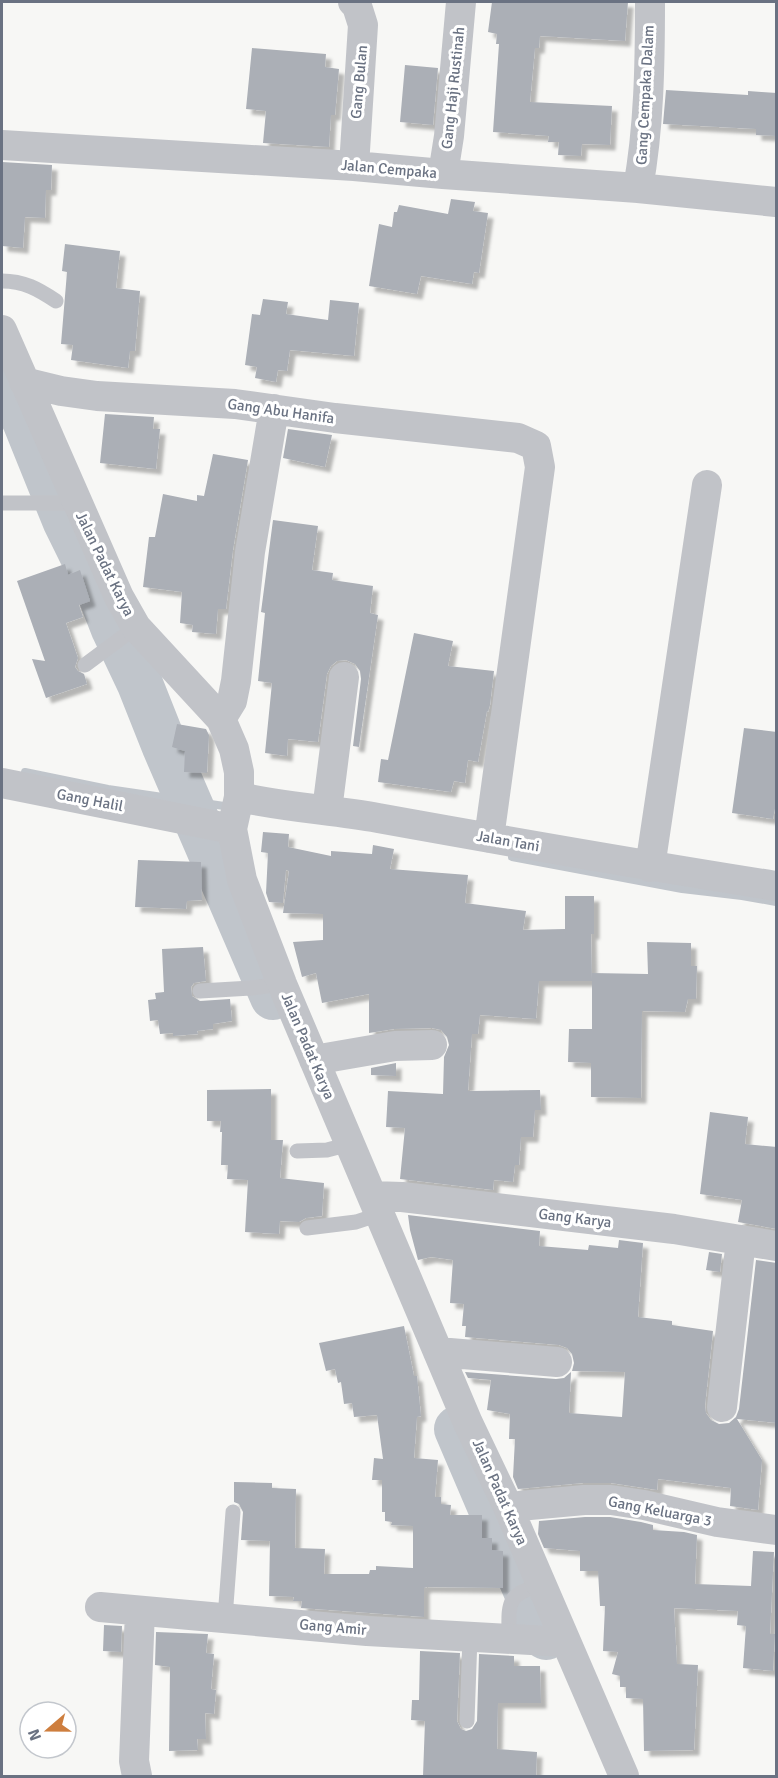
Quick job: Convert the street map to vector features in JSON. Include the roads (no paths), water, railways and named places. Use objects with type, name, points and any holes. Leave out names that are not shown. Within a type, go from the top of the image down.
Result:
[{"type":"street","name":"Gang Bulan","points":[[353,2],[357,6],[363,26],[354,166]]},
{"type":"street","name":"Gang Haji Rustinah","points":[[443,174],[449,136],[461,2]]},
{"type":"street","name":"Gang Cempaka Dalam","points":[[638,188],[644,159],[650,51],[650,2]]},
{"type":"street","name":"Jalan Cempaka","points":[[2,145],[354,166],[638,188],[777,202]]},
{"type":"street","name":"Jalan Padat Karya","points":[[2,330],[71,504],[119,597],[131,631],[221,719],[234,749],[239,772],[233,815],[242,880],[277,985],[314,1060],[339,1147],[438,1352],[468,1423],[508,1507],[531,1588],[566,1642],[624,1776]]},
{"type":"street","name":"Gang Abu Hanifa","points":[[24,382],[61,391],[97,396],[190,400],[518,438],[536,446],[540,467],[489,838]]},
{"type":"street","points":[[221,719],[232,701],[236,681],[250,552],[274,409]]},
{"type":"street","points":[[650,867],[707,485]]},
{"type":"street","points":[[327,810],[344,677]]},
{"type":"street","name":"Gang Halil","points":[[2,783],[179,817],[233,815]]},
{"type":"street","name":"Jalan Tani","points":[[233,815],[265,803],[327,810],[650,867],[777,886]]},
{"type":"street","points":[[314,1060],[395,1046],[432,1045]]},
{"type":"street","name":"Gang Karya","points":[[370,1212],[402,1197],[674,1229],[777,1246]]},
{"type":"street","points":[[722,1407],[741,1240]]},
{"type":"street","points":[[438,1352],[557,1362]]},
{"type":"street","name":"Gang Keluarga 3","points":[[508,1507],[584,1500],[611,1500],[654,1507],[717,1522],[777,1530]]},
{"type":"street","name":"Gang Amir","points":[[100,1607],[367,1630],[566,1642]]},
{"type":"street","points":[[137,1776],[134,1761],[140,1611]]},
{"type":"lane","points":[[2,280],[32,286],[56,301]]},
{"type":"lane","points":[[2,503],[71,504]]},
{"type":"lane","points":[[85,665],[131,631]]},
{"type":"lane","points":[[200,991],[277,985]]},
{"type":"lane","points":[[297,1151],[339,1147]]},
{"type":"lane","points":[[307,1228],[370,1212]]},
{"type":"lane","points":[[225,1618],[232,1512]]},
{"type":"lane","points":[[509,1638],[509,1611],[512,1600],[531,1588]]},
{"type":"lane","points":[[466,1721],[470,1637]]},
{"type":"waterway","points":[[2,374],[25,421],[65,520],[96,583],[114,629],[140,684],[273,997]]},
{"type":"waterway","points":[[25,772],[108,789],[231,807]]},
{"type":"waterway","points":[[512,857],[682,889],[776,902]]},
{"type":"waterway","points":[[457,1429],[546,1637]]}]
